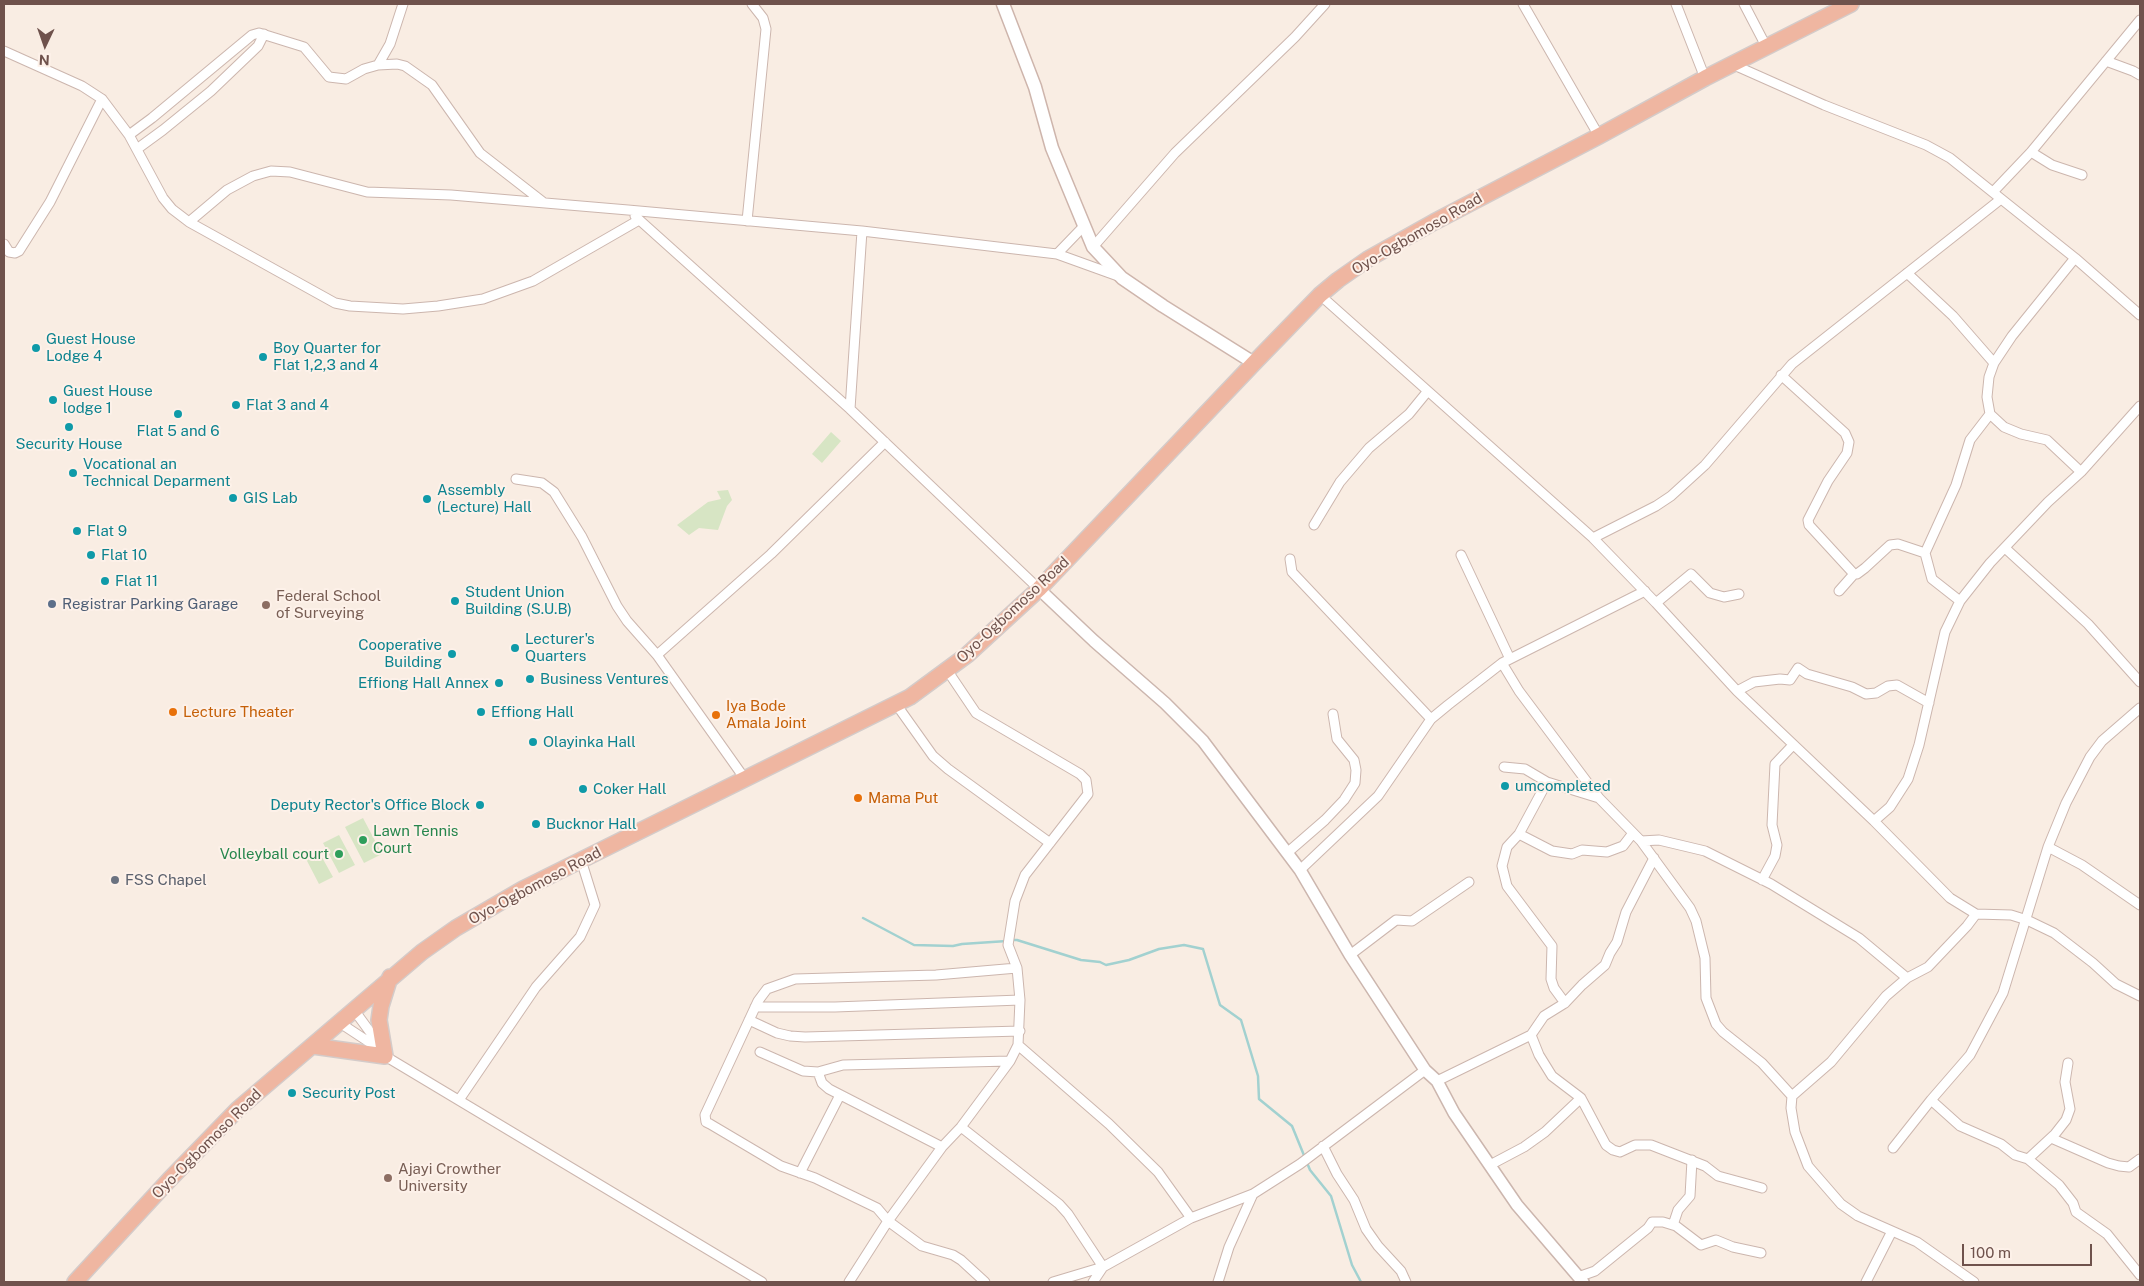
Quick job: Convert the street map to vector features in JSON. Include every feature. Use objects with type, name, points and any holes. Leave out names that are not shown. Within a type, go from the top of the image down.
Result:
[{"type":"highway","name":"Oyo-Ogbomoso Road","points":[[75,1282],[169,1180],[238,1110],[390,978],[456,928],[523,889],[910,697],[967,655],[1039,589],[1320,295],[1368,259],[1705,78],[1734,65],[1851,4]]},
{"type":"highway","points":[[313,1046],[380,1051],[381,1006],[390,978]]},
{"type":"main road","points":[[1003,4],[1035,86],[1052,148],[1092,247],[1122,278],[1254,363]]},
{"type":"street","points":[[378,65],[390,44],[403,4]]},
{"type":"street","points":[[747,221],[766,29],[763,18],[752,4]]},
{"type":"street","points":[[1092,247],[1175,153],[1295,37],[1325,4]]},
{"type":"street","points":[[1523,4],[1599,136]]},
{"type":"street","points":[[1676,4],[1705,78]]},
{"type":"street","points":[[1744,4],[1767,48]]},
{"type":"street","points":[[1993,192],[2031,152],[2140,20]]},
{"type":"street","points":[[137,149],[211,91],[258,46],[264,34]]},
{"type":"street","points":[[129,135],[252,35],[264,34],[304,47],[329,77],[346,79],[364,69],[378,65],[397,64],[405,66],[432,86],[480,153],[544,202]]},
{"type":"street","points":[[390,44],[397,64]]},
{"type":"street","points":[[4,51],[82,86],[102,99],[129,135],[163,198],[172,209],[189,222],[335,303],[350,306],[403,309],[483,299],[533,281],[639,220]]},
{"type":"street","points":[[2106,62],[2140,75]]},
{"type":"street","points":[[1734,65],[1824,105],[1926,145],[1950,158],[2075,258],[2140,315]]},
{"type":"street","points":[[4,244],[9,252],[15,253],[19,251],[50,202],[102,99]]},
{"type":"street","points":[[2031,152],[2052,165],[2082,175]]},
{"type":"street","points":[[189,222],[227,190],[253,176],[271,171],[290,172],[367,192],[451,195],[544,202],[862,231],[1057,254],[1083,262],[1122,278]]},
{"type":"street","points":[[1592,538],[1672,496],[1705,465],[1792,364],[2001,198]]},
{"type":"street","points":[[628,210],[850,408],[1094,641],[1165,703],[1203,741],[1300,870],[1350,955],[1425,1070],[1437,1081],[1454,1114],[1516,1205],[1580,1280],[1595,1271],[1648,1228],[1652,1222],[1673,1225],[1701,1245],[1716,1240],[1733,1247],[1761,1253]]},
{"type":"street","points":[[1057,254],[1083,227]]},
{"type":"street","points":[[850,408],[862,231]]},
{"type":"street","points":[[2075,258],[2012,336],[1994,363],[1989,377],[1987,397],[1990,414],[2004,427],[2020,434],[2047,440],[2081,472]]},
{"type":"street","points":[[1907,273],[1953,316],[1994,363]]},
{"type":"street","points":[[1320,295],[1592,538],[1645,591],[1737,691],[1874,821],[1950,898],[1976,914],[2011,915],[2026,920],[2065,941],[2116,984],[2140,996]]},
{"type":"street","points":[[1781,375],[1845,433],[1849,442],[1847,453],[1828,481],[1808,520],[1809,525],[1854,574]]},
{"type":"street","points":[[1314,525],[1340,482],[1369,448],[1409,414],[1427,392]]},
{"type":"street","points":[[1874,821],[1890,806],[1908,779],[1919,745],[1945,632],[1960,601],[1990,563],[2048,502],[2081,472],[2140,406]]},
{"type":"street","points":[[1960,601],[1932,579],[1925,553],[1956,485],[1970,440],[1990,414]]},
{"type":"street","points":[[657,655],[771,554],[884,442]]},
{"type":"street","points":[[516,479],[542,483],[554,492],[582,537],[617,606],[627,621],[657,655],[745,779]]},
{"type":"street","points":[[1839,591],[1854,574],[1859,573],[1892,544],[1925,553]]},
{"type":"street","points":[[2005,548],[2088,624],[2140,682]]},
{"type":"street","points":[[1461,555],[1519,691],[1599,798],[1641,841],[1690,908],[1696,922],[1705,958],[1706,998],[1716,1024],[1762,1064],[1792,1096]]},
{"type":"street","points":[[1290,559],[1292,572],[1431,719]]},
{"type":"street","points":[[1656,603],[1691,574],[1710,593],[1724,597],[1739,594]]},
{"type":"street","points":[[1300,870],[1378,796],[1431,719],[1506,661],[1645,591]]},
{"type":"street","points":[[1737,691],[1754,682],[1780,679],[1790,680],[1798,668],[1807,674],[1852,687],[1866,694],[1876,694],[1888,686],[1897,685],[1929,703]]},
{"type":"street","points":[[848,1282],[888,1221],[942,1147],[961,1127],[1010,1061],[1018,1044],[1020,1031],[1017,968],[1008,945],[1008,935],[1015,901],[1025,875],[1088,794],[1086,780],[1080,774],[976,713],[947,670]]},
{"type":"street","points":[[896,704],[933,756],[1050,843]]},
{"type":"street","points":[[1893,1148],[1970,1055],[2003,993],[2056,824],[2090,757],[2102,741],[2140,708]]},
{"type":"street","points":[[1287,853],[1325,820],[1344,800],[1355,783],[1356,770],[1354,760],[1338,739],[1333,714]]},
{"type":"street","points":[[1762,880],[1775,856],[1777,845],[1772,825],[1775,764],[1793,745]]},
{"type":"street","points":[[1504,767],[1525,769],[1547,782],[1599,798]]},
{"type":"street","points":[[1547,782],[1519,834],[1507,847],[1502,866],[1505,880],[1531,920],[1552,946],[1551,978],[1554,988],[1565,1003]]},
{"type":"street","points":[[1519,834],[1552,852],[1572,854],[1582,850],[1607,852],[1623,846],[1633,833]]},
{"type":"street","points":[[1641,841],[1659,840],[1705,851],[1762,880],[1859,938],[1908,978]]},
{"type":"street","points":[[2048,847],[2082,865],[2140,905]]},
{"type":"street","points":[[1437,1081],[1531,1035],[1544,1016],[1565,1003],[1605,965],[1610,953],[1618,942],[1626,912],[1654,858]]},
{"type":"street","points":[[459,1100],[536,988],[580,938],[595,904],[581,860]]},
{"type":"street","points":[[1350,955],[1396,920],[1412,921],[1469,882]]},
{"type":"street","points":[[1974,1282],[1917,1242],[1858,1216],[1841,1204],[1808,1166],[1795,1132],[1791,1108],[1792,1096],[1831,1062],[1886,996],[1908,978],[1928,967],[1976,914]]},
{"type":"street","points":[[985,1282],[953,1255],[922,1246],[888,1221],[877,1208],[814,1178],[781,1166],[710,1124],[705,1119],[706,1112],[755,1006],[767,989],[795,979],[936,975],[1017,968]]},
{"type":"street","points":[[755,1006],[835,1007],[1020,1000]]},
{"type":"street","points":[[354,1010],[373,1036],[380,1051]]},
{"type":"street","points":[[749,1020],[777,1033],[790,1036],[1020,1031]]},
{"type":"street","points":[[340,1022],[380,1051],[459,1100],[762,1282]]},
{"type":"street","points":[[1531,1035],[1539,1055],[1552,1076],[1582,1098],[1606,1146],[1613,1150],[1625,1151],[1635,1145],[1644,1144],[1692,1160],[1705,1166],[1718,1176],[1762,1188]]},
{"type":"street","points":[[1018,1044],[1109,1124],[1162,1176],[1191,1218]]},
{"type":"street","points":[[760,1052],[803,1071],[818,1072],[843,1065],[1010,1061]]},
{"type":"street","points":[[2028,1159],[2051,1138],[2066,1120],[2070,1109],[2065,1082],[2068,1063]]},
{"type":"street","points":[[1053,1282],[1103,1267],[1191,1218],[1253,1194],[1300,1164],[1425,1070]]},
{"type":"street","points":[[818,1072],[822,1083],[840,1095],[942,1147]]},
{"type":"street","points":[[800,1173],[840,1095]]},
{"type":"street","points":[[1490,1165],[1545,1132],[1582,1098]]},
{"type":"street","points":[[1931,1100],[1960,1126],[2001,1144],[2015,1155],[2028,1159],[2059,1185],[2073,1203],[2076,1212],[2093,1226],[2107,1234],[2140,1275]]},
{"type":"street","points":[[961,1127],[1059,1204],[1068,1214],[1103,1267]]},
{"type":"street","points":[[2051,1138],[2119,1166],[2130,1167],[2140,1159]]},
{"type":"street","points":[[1323,1146],[1337,1174],[1354,1200],[1366,1229],[1378,1246],[1401,1271],[1406,1282]]},
{"type":"street","points":[[1673,1225],[1678,1210],[1690,1196],[1692,1160]]},
{"type":"street","points":[[1218,1282],[1229,1247],[1253,1194]]},
{"type":"street","points":[[1866,1282],[1892,1232]]},
{"type":"street","points":[[1093,1282],[1103,1267]]},
{"type":"green space","points":[[831,432],[841,441],[822,463],[812,454]]},
{"type":"green space","points":[[728,490],[732,500],[727,506],[718,530],[699,528],[689,535],[677,525],[708,502],[721,499],[717,491]]},
{"type":"green space","name":"Lawn Tennis Court","points":[[363,818],[382,854],[364,863],[345,827]]},
{"type":"green space","name":"Volleyball court","points":[[339,835],[355,865],[339,873],[323,843]]},
{"type":"green space","points":[[319,852],[333,877],[319,884],[306,859]]},
{"type":"waterway","points":[[863,918],[914,945],[953,946],[1007,941]]},
{"type":"waterway","points":[[1012,940],[1081,960],[1100,962],[1106,965],[1129,960],[1159,949],[1184,945],[1203,949],[1220,1005],[1241,1020],[1258,1076],[1259,1099],[1292,1126],[1310,1170],[1331,1196],[1352,1265],[1361,1282]]},
{"type":"place","name":"Guest House Lodge 4","points":[[36,348]]},
{"type":"place","name":"Boy Quarter for Flat 1,2,3 and 4","points":[[263,357]]},
{"type":"place","name":"Guest House lodge 1","points":[[53,400]]},
{"type":"place","name":"Flat 3 and 4","points":[[236,405]]},
{"type":"place","name":"Flat 5 and 6","points":[[178,414]]},
{"type":"place","name":"Security House","points":[[69,427]]},
{"type":"place","name":"Vocational an Technical Deparment","points":[[73,473]]},
{"type":"place","name":"GIS Lab","points":[[233,498]]},
{"type":"place","name":"Assembly (Lecture) Hall","points":[[427,499]]},
{"type":"place","name":"Flat 9","points":[[77,531]]},
{"type":"place","name":"Flat 10","points":[[91,555]]},
{"type":"place","name":"Flat 11","points":[[105,581]]},
{"type":"place","name":"Student Union Building (S.U.B)","points":[[455,601]]},
{"type":"place","name":"Registrar Parking Garage","points":[[52,604]]},
{"type":"place","name":"Federal School of Surveying","points":[[266,605]]},
{"type":"place","name":"Lecturer's Quarters","points":[[515,648]]},
{"type":"place","name":"Cooperative Building","points":[[452,654]]},
{"type":"place","name":"Business Ventures","points":[[530,679]]},
{"type":"place","name":"Effiong Hall Annex","points":[[499,683]]},
{"type":"place","name":"Lecture Theater","points":[[173,712]]},
{"type":"place","name":"Effiong Hall","points":[[481,712]]},
{"type":"place","name":"Iya Bode Amala Joint","points":[[716,715]]},
{"type":"place","name":"Olayinka Hall","points":[[533,742]]},
{"type":"place","name":"umcompleted","points":[[1505,786]]},
{"type":"place","name":"Coker Hall","points":[[583,789]]},
{"type":"place","name":"Mama Put","points":[[858,798]]},
{"type":"place","name":"Deputy Rector's Office Block","points":[[480,805]]},
{"type":"place","name":"Bucknor Hall","points":[[536,824]]},
{"type":"place","name":"Lawn Tennis Court","points":[[363,840]]},
{"type":"place","name":"Volleyball court","points":[[339,854]]},
{"type":"place","name":"FSS Chapel","points":[[115,880]]},
{"type":"place","name":"Security Post","points":[[292,1093]]},
{"type":"place","name":"Ajayi Crowther University","points":[[388,1178]]}]
